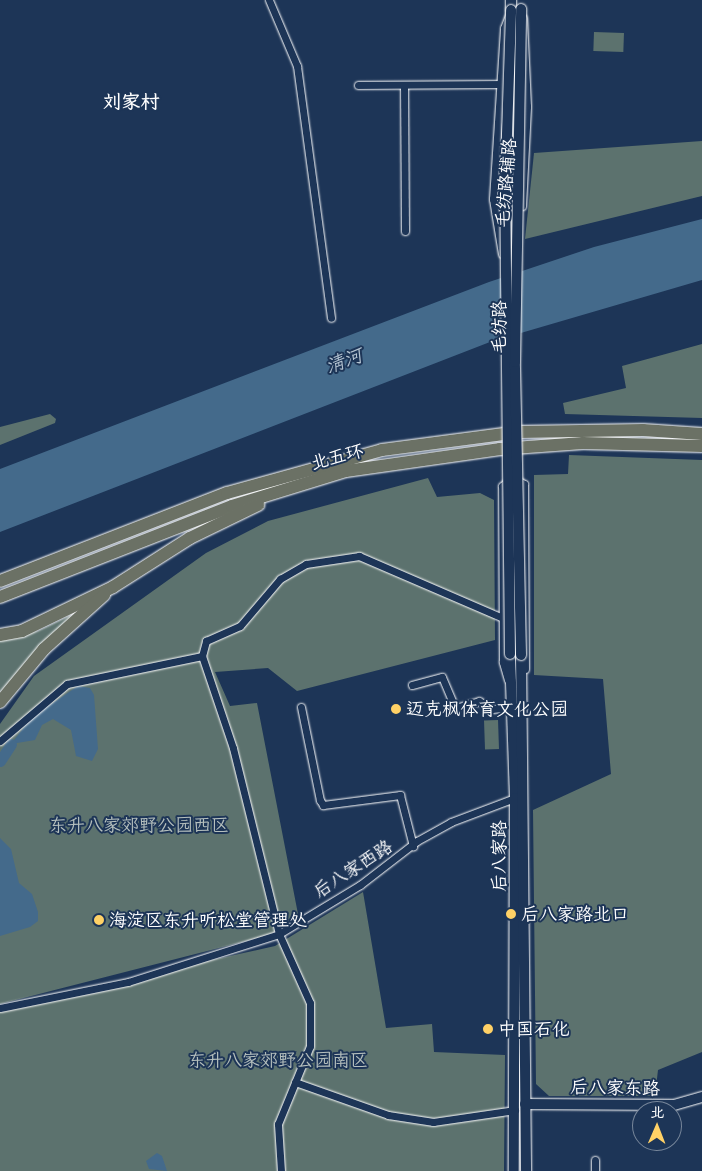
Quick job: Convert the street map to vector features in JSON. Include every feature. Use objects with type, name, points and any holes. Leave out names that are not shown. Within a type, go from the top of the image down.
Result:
[{"type":"highway","name":"北五环","points":[[0,581],[227,493],[382,450],[519,432],[643,430],[702,434]]},
{"type":"highway","name":"北五环","points":[[0,597],[158,534],[293,488],[403,459],[500,449],[583,444],[702,446]]},
{"type":"highway","points":[[0,635],[22,632],[113,587],[190,538],[293,488]]},
{"type":"highway","points":[[0,702],[44,649],[113,587]]},
{"type":"main road","name":"毛纺路","points":[[515,655],[505,194],[516,5]]},
{"type":"main road","name":"后八家路","points":[[515,655],[526,1171]]},
{"type":"main road","name":"后八家路","points":[[514,1171],[515,798],[512,707],[516,692]]},
{"type":"main road","name":"后八家东路","points":[[525,1104],[674,1105],[702,1096]]},
{"type":"street","points":[[269,0],[297,66],[331,318]]},
{"type":"street","name":"毛纺路辅路","points":[[502,254],[493,198],[504,28],[516,5]]},
{"type":"street","name":"毛纺路辅路","points":[[511,361],[512,260],[523,196],[527,106],[527,29],[516,5]]},
{"type":"street","points":[[358,85],[500,84]]},
{"type":"street","points":[[404,85],[405,231]]},
{"type":"street","name":"后八家路","points":[[512,477],[524,484],[528,653],[516,692],[502,662],[502,486],[512,477]]},
{"type":"street","points":[[281,1171],[278,1124],[310,1046],[310,1003],[279,934],[234,748],[202,656],[206,641],[240,626],[280,579],[306,564],[359,556],[503,618]]},
{"type":"street","points":[[0,741],[67,684],[202,656]]},
{"type":"street","points":[[412,685],[442,676],[454,708],[479,701],[492,709],[512,707]]},
{"type":"street","points":[[301,707],[320,800],[324,805],[400,795],[413,846]]},
{"type":"street","name":"后八家西路","points":[[0,1008],[128,982],[279,934],[451,822],[515,798]]},
{"type":"street","points":[[295,1082],[388,1115],[433,1122],[515,1110]]},
{"type":"street","points":[[595,1160],[595,1171]]},
{"type":"green space","points":[[594,32],[624,33],[623,52],[593,51]]},
{"type":"green space","points":[[702,141],[702,196],[525,239],[534,153]]},
{"type":"green space","points":[[702,344],[702,418],[565,414],[563,403],[626,388],[622,366]]},
{"type":"green space","points":[[50,414],[56,419],[55,423],[0,445],[0,427]]},
{"type":"green space","points":[[569,455],[702,460],[702,1052],[658,1070],[655,1096],[549,1096],[536,1084],[533,810],[611,774],[603,679],[534,675],[534,475],[568,474]]},
{"type":"green space","name":"东升八家郊野公园西区","points":[[428,478],[437,497],[480,493],[494,500],[495,640],[297,691],[268,668],[215,672],[230,706],[257,703],[298,914],[270,935],[0,1004],[0,724],[34,676],[206,553],[268,521]]},
{"type":"green space","points":[[73,614],[0,693],[0,640],[38,631]]},
{"type":"green space","points":[[484,720],[498,720],[499,749],[485,749]]},
{"type":"green space","name":"东升八家郊野公园南区","points":[[363,892],[386,1028],[432,1024],[434,1052],[505,1055],[504,1171],[0,1171],[0,1007],[275,946]]},
{"type":"water","name":"清河","points":[[702,219],[702,280],[490,342],[0,532],[0,469],[489,282],[594,247]]},
{"type":"water","points":[[78,686],[90,688],[94,695],[98,749],[92,761],[76,756],[71,730],[53,719],[42,725],[35,740],[11,744],[32,717]]},
{"type":"water","points":[[0,838],[11,849],[19,883],[32,894],[38,912],[38,921],[30,927],[0,936]]},
{"type":"water","points":[[157,1153],[162,1156],[167,1171],[149,1169],[146,1161]]},
{"type":"waterway","points":[[0,761],[11,744]]},
{"type":"place","name":"迈克枫体育文化公园","points":[[396,709]]},
{"type":"place","name":"后八家路北口","points":[[511,914]]},
{"type":"place","name":"海淀区东升听松堂管理处","points":[[99,920]]},
{"type":"place","name":"中国石化","points":[[488,1029]]},
{"type":"district","name":"刘家村","points":[[131,102]]}]
